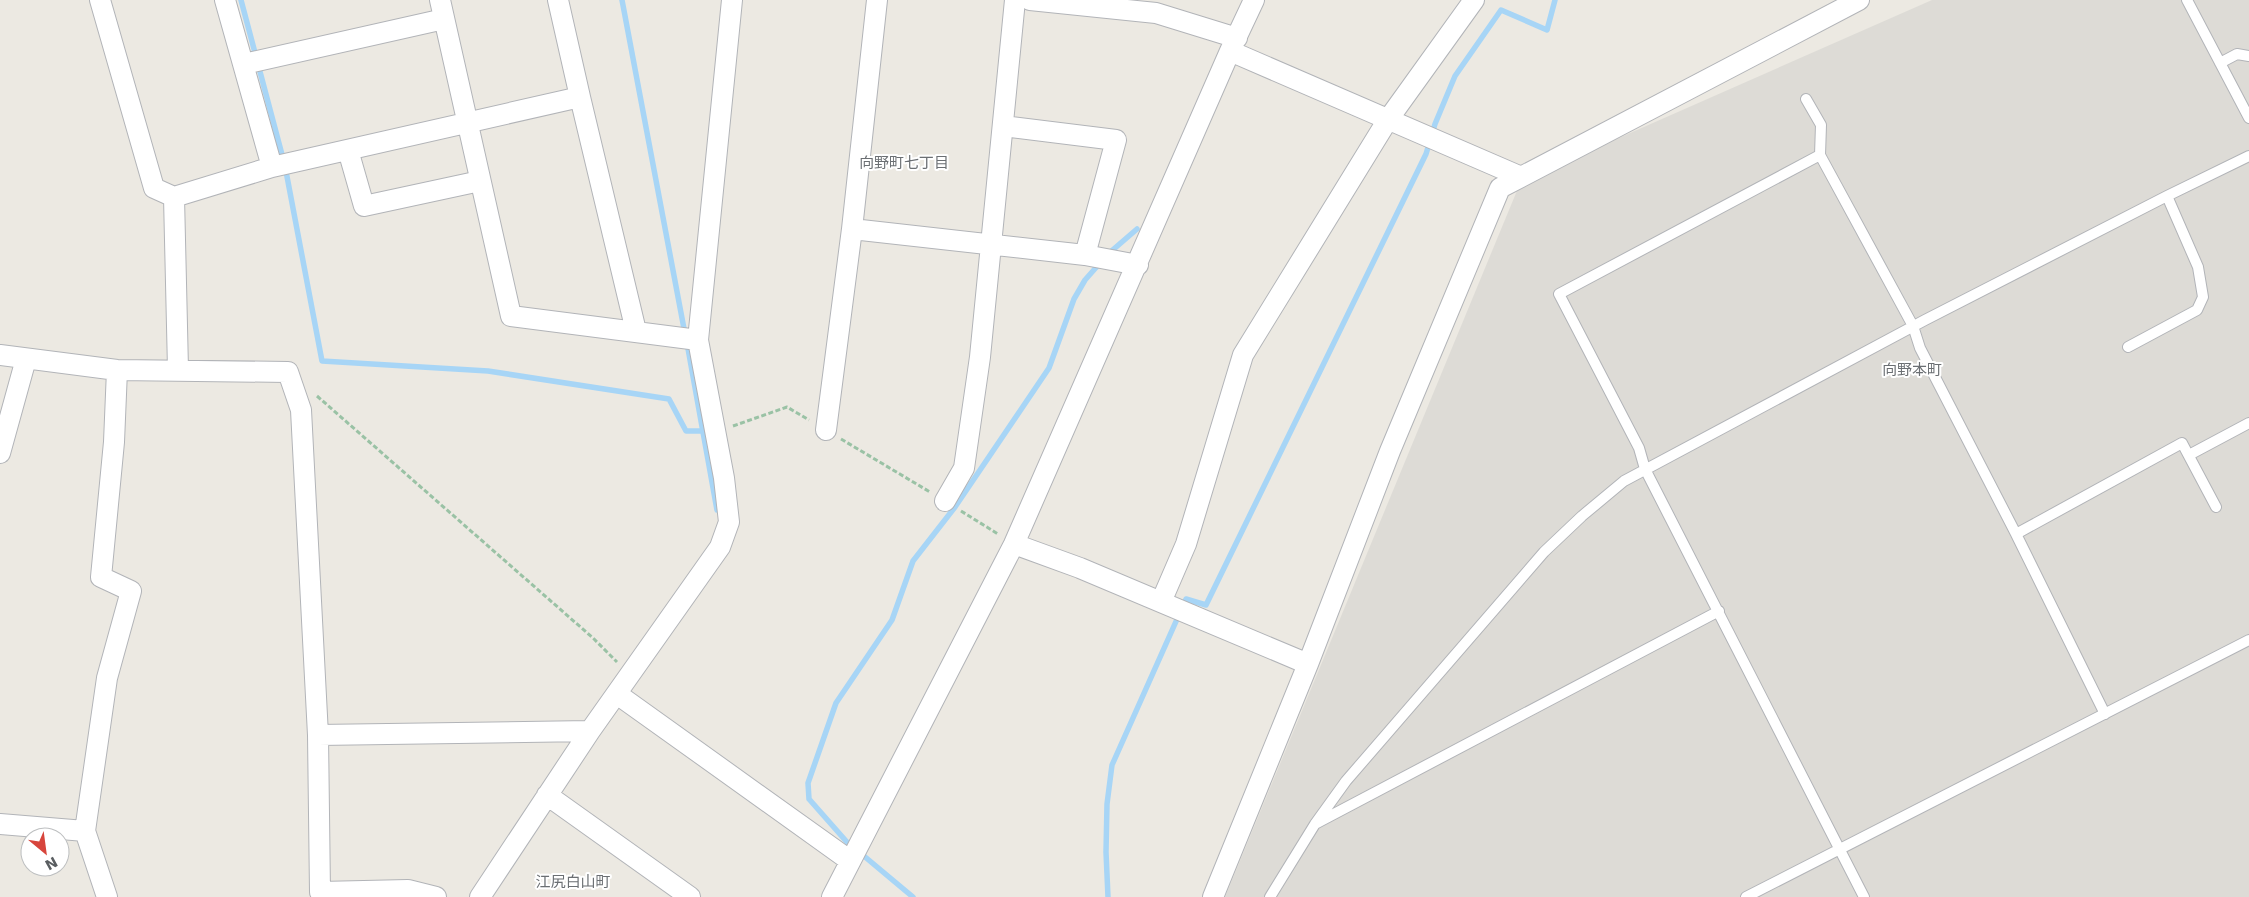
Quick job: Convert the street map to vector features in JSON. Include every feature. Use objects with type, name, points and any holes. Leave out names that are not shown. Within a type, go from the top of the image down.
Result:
[{"type":"street","points":[[100,0],[154,188],[174,197],[283,164],[580,97]]},
{"type":"street","points":[[225,0],[252,63],[283,164]]},
{"type":"street","points":[[558,0],[636,331]]},
{"type":"street","points":[[480,897],[590,731],[720,547],[729,522],[724,478],[698,340],[732,0]]},
{"type":"street","points":[[826,430],[852,229],[877,0]]},
{"type":"street","points":[[945,501],[964,468],[980,357],[1015,0]]},
{"type":"street","points":[[1030,0],[1157,7],[1387,121],[1519,176]]},
{"type":"street","points":[[832,897],[849,860],[1014,544],[1254,0]]},
{"type":"street","points":[[1161,602],[1186,544],[1243,355],[1387,121],[1474,0]]},
{"type":"street","points":[[1213,897],[1308,664],[1390,451],[1500,188],[1519,176],[1859,0]]},
{"type":"street","points":[[252,63],[442,9],[511,316],[698,340]]},
{"type":"street","points":[[1003,126],[1116,140],[1085,255]]},
{"type":"street","points":[[348,150],[364,206],[480,181]]},
{"type":"street","points":[[174,197],[178,369]]},
{"type":"street","points":[[852,229],[1085,255],[1138,265]]},
{"type":"street","points":[[0,355],[118,370],[178,369],[288,372],[301,410],[318,735],[320,892],[408,890],[436,897]]},
{"type":"street","points":[[0,453],[26,359]]},
{"type":"street","points":[[107,897],[85,830],[107,678],[131,591],[101,577],[114,442],[118,370]]},
{"type":"street","points":[[1014,544],[1080,568],[1308,664]]},
{"type":"street","points":[[617,694],[849,860]]},
{"type":"street","points":[[318,735],[590,731]]},
{"type":"street","points":[[547,795],[690,897]]},
{"type":"street","points":[[0,824],[85,830]]},
{"type":"lane","points":[[2187,0],[2249,118]]},
{"type":"lane","points":[[2220,63],[2237,54],[2249,56]]},
{"type":"lane","points":[[1806,99],[1821,125],[1820,155],[1913,326],[1920,348],[2016,534],[2105,714]]},
{"type":"lane","points":[[1820,155],[1560,294],[1639,448],[1645,469],[1864,897]]},
{"type":"lane","points":[[1270,897],[1315,824],[1346,781],[1544,552],[1582,516],[1624,481],[1913,326],[2249,156]]},
{"type":"lane","points":[[2128,347],[2198,310],[2203,297],[2198,267],[2167,196]]},
{"type":"lane","points":[[2189,455],[2249,423]]},
{"type":"lane","points":[[2016,534],[2182,443],[2216,507]]},
{"type":"lane","points":[[1315,824],[1719,612]]},
{"type":"lane","points":[[1746,897],[2249,640]]},
{"type":"path","points":[[316,395],[593,638],[629,676]]},
{"type":"path","points":[[716,432],[787,407],[1014,544]]},
{"type":"shaded area","points":[[1932,0],[2249,0],[2249,897],[1225,897],[1521,181]]},
{"type":"waterway","points":[[241,0],[285,166],[322,361],[488,371],[669,399],[686,431],[703,431]]},
{"type":"waterway","points":[[622,0],[685,334]]},
{"type":"waterway","points":[[1108,897],[1106,852],[1107,804],[1112,765],[1186,599],[1206,605],[1426,154],[1435,124],[1455,76],[1501,10],[1547,30],[1555,0]]},
{"type":"waterway","points":[[1108,254],[1137,229]]},
{"type":"waterway","points":[[913,897],[846,841],[809,799],[808,783],[836,703],[892,620],[913,561],[955,507],[1049,368],[1074,299],[1085,280],[1100,263]]},
{"type":"waterway","points":[[687,343],[717,510]]},
{"type":"district","name":"向野町七丁目","points":[[904,163]]},
{"type":"district","name":"向野本町","points":[[1912,370]]},
{"type":"district","name":"江尻白山町","points":[[573,882]]}]
